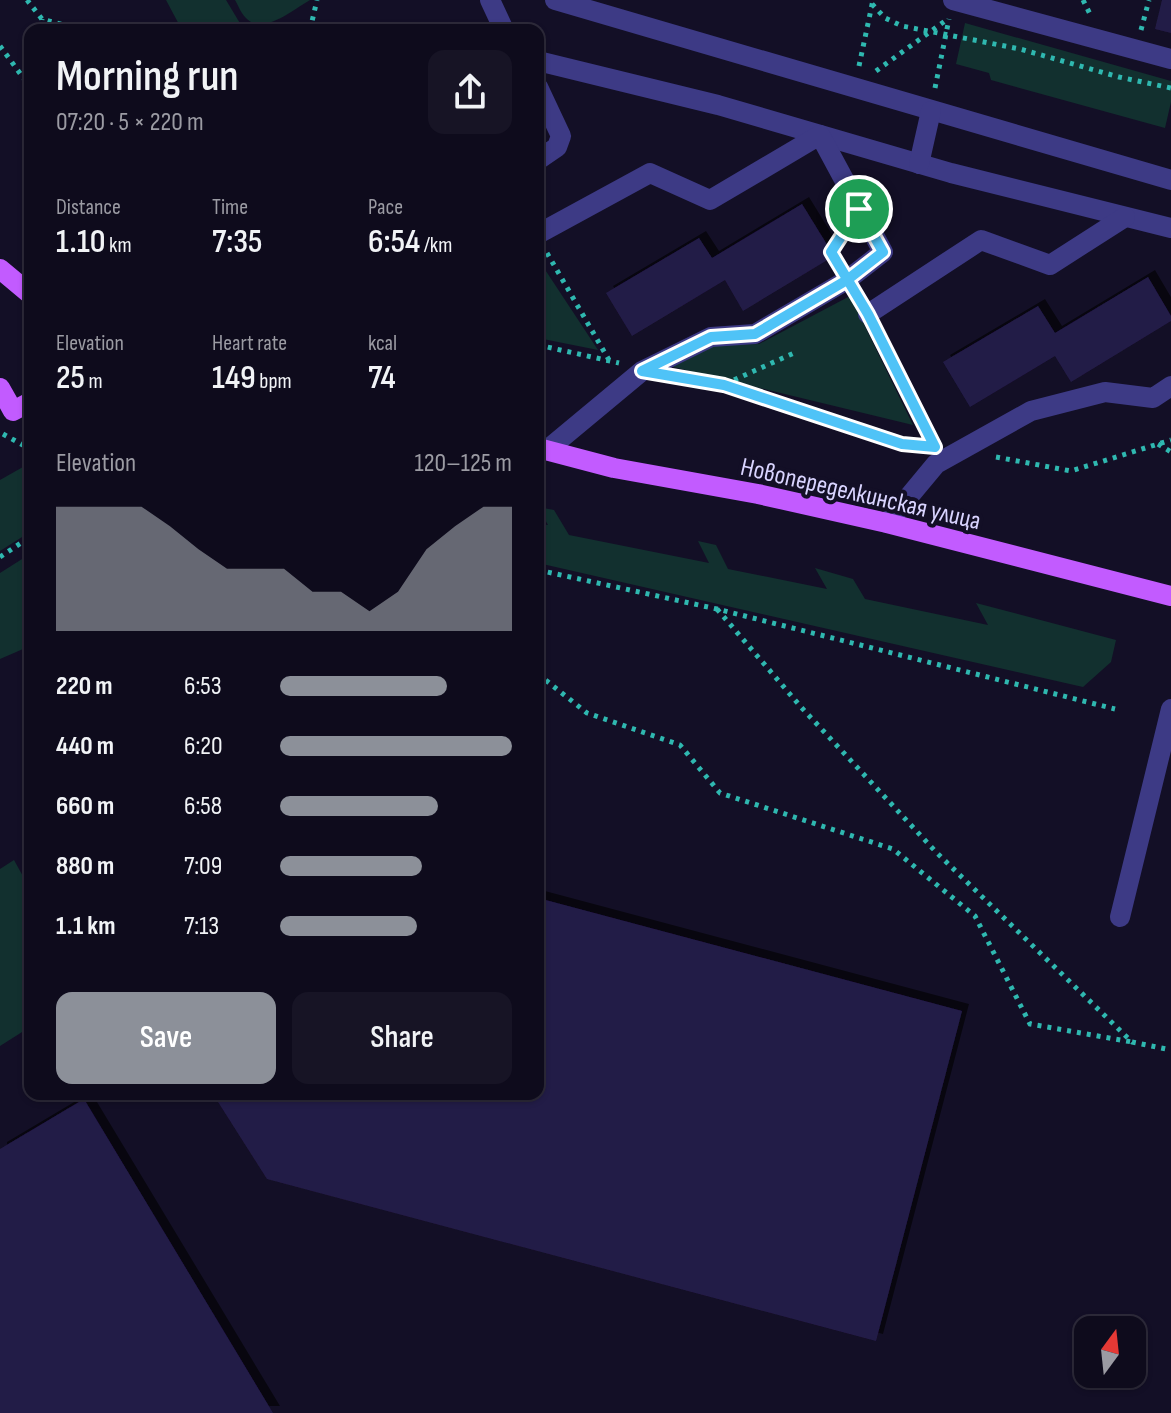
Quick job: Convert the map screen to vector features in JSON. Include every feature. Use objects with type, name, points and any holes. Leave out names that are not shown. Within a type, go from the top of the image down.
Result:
[{"type":"main road","points":[[0,269],[24,289]]},
{"type":"main road","points":[[0,388],[14,410]]},
{"type":"main road","name":"Новопеределкинская улица","points":[[544,450],[614,468],[758,494],[887,523],[1171,596]]},
{"type":"street","points":[[490,0],[497,24]]},
{"type":"street","points":[[555,0],[1171,180]]},
{"type":"street","points":[[951,9],[1171,59]]},
{"type":"street","points":[[544,62],[718,105],[919,164],[1171,228]]},
{"type":"street","points":[[544,100],[561,136],[557,147],[544,156]]},
{"type":"street","points":[[919,164],[931,111]]},
{"type":"street","points":[[544,447],[642,371],[711,337],[755,334],[847,280],[883,252],[820,135]]},
{"type":"street","points":[[544,238],[650,173],[710,200],[820,135]]},
{"type":"street","points":[[868,314],[981,240],[1050,265],[1125,217]]},
{"type":"street","points":[[887,523],[936,464],[1031,411],[1105,392],[1153,398],[1171,386]]},
{"type":"street","points":[[1120,917],[1171,709]]},
{"type":"path","points":[[27,0],[42,19],[60,24]]},
{"type":"path","points":[[311,24],[317,0]]},
{"type":"path","points":[[855,86],[873,2]]},
{"type":"path","points":[[873,2],[885,18],[894,23],[1020,49],[1171,88]]},
{"type":"path","points":[[855,86],[931,32],[951,9]]},
{"type":"path","points":[[931,111],[951,9]]},
{"type":"path","points":[[42,19],[42,24]]},
{"type":"path","points":[[0,46],[24,79]]},
{"type":"path","points":[[847,280],[831,252],[859,209]]},
{"type":"path","points":[[544,247],[609,360]]},
{"type":"path","points":[[544,346],[609,360],[642,371],[724,385],[902,444],[935,447],[868,314]]},
{"type":"path","points":[[724,385],[794,353]]},
{"type":"path","points":[[0,433],[24,446]]},
{"type":"path","points":[[959,451],[1071,471],[1171,440]]},
{"type":"path","points":[[1158,444],[1171,452]]},
{"type":"path","points":[[0,557],[24,541]]},
{"type":"path","points":[[544,571],[717,609],[1115,709]]},
{"type":"path","points":[[717,609],[801,707],[936,852],[1132,1042]]},
{"type":"path","points":[[544,679],[587,713],[680,745],[720,793],[893,849],[975,916],[1030,1024],[1171,1050]]},
{"type":"green space","points":[[166,0],[226,0],[240,24],[179,24]]},
{"type":"green space","points":[[235,0],[310,0],[278,19],[260,24],[245,17]]},
{"type":"green space","points":[[965,23],[1171,81],[1171,102],[1165,128],[991,80],[989,73],[956,64]]},
{"type":"green space","points":[[544,268],[598,350],[544,339]]},
{"type":"green space","points":[[850,296],[913,425],[661,364],[717,345],[759,344]]},
{"type":"green space","points":[[24,466],[24,536],[0,551],[0,480]]},
{"type":"green space","points":[[544,508],[554,510],[569,535],[709,563],[698,541],[716,545],[728,569],[827,589],[815,568],[853,579],[865,599],[988,625],[976,603],[1116,640],[1111,662],[1083,687],[544,564],[544,525],[548,525]]},
{"type":"green space","points":[[24,558],[24,649],[0,659],[0,573]]},
{"type":"green space","points":[[14,860],[24,878],[24,1031],[0,1046],[0,869]]},
{"type":"building","points":[[1162,0],[1171,0],[1171,33],[1155,29]]},
{"type":"building","points":[[802,204],[834,256],[743,311],[725,280],[632,336],[606,293],[699,238],[712,258]]},
{"type":"building","points":[[1148,277],[1171,321],[1071,382],[1055,356],[970,407],[943,362],[1038,306],[1055,333]]},
{"type":"building","points":[[544,900],[962,1011],[876,1341],[267,1179],[217,1100],[544,1100]]},
{"type":"building","points":[[85,1100],[273,1413],[0,1413],[0,1149]]},
{"type":"route","points":[[859,209],[831,252],[847,280],[868,314],[935,447],[902,444],[724,385],[642,371],[711,337],[755,334],[847,280],[883,252],[859,209]]}]
